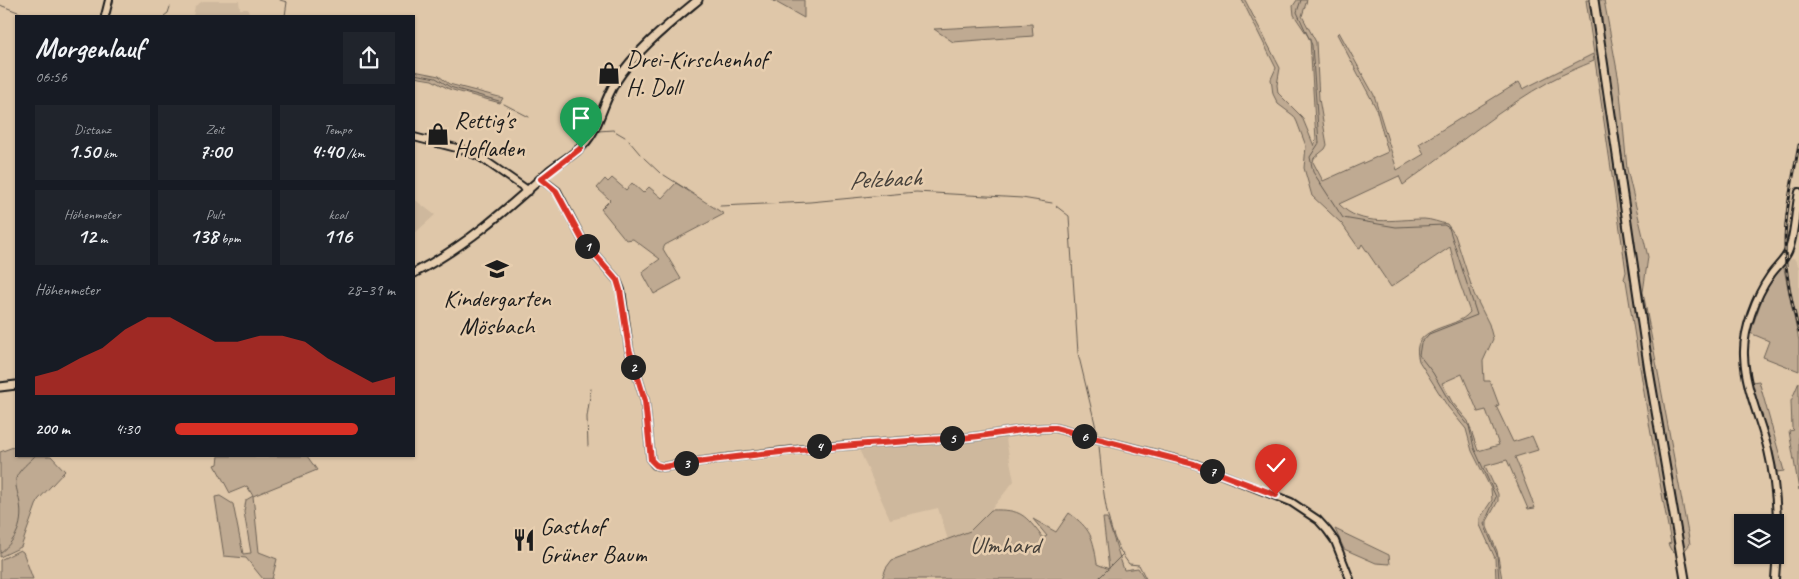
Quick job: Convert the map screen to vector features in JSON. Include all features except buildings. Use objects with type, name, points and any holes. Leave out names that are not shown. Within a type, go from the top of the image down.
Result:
[{"type":"main road","points":[[415,272],[471,239],[587,142],[621,74],[643,50],[698,0]]},
{"type":"main road","points":[[1594,0],[1647,362],[1685,579]]},
{"type":"main road","points":[[0,387],[15,385]]},
{"type":"street","points":[[105,15],[109,0]]},
{"type":"street","points":[[415,137],[464,150],[480,157],[529,191]]},
{"type":"street","points":[[541,179],[556,191],[583,241],[617,280],[629,349],[645,401],[651,460],[656,465],[663,467],[814,447],[948,438],[1036,427],[1055,428],[1206,468],[1276,495],[1318,520],[1335,541],[1350,579]]},
{"type":"street","points":[[1775,579],[1777,553],[1774,487],[1768,451],[1746,381],[1744,354],[1747,332],[1760,294],[1771,274],[1789,252],[1799,192]]},
{"type":"shaded area","points":[[203,1],[239,1],[240,9],[248,9],[249,15],[193,15],[195,6]]},
{"type":"shaded area","points":[[415,200],[435,215],[415,232]]},
{"type":"shaded area","points":[[1794,258],[1799,267],[1799,328],[1791,293],[1788,261]]},
{"type":"shaded area","points":[[1001,430],[1006,440],[1014,481],[983,520],[970,531],[948,540],[938,508],[890,519],[855,440],[962,436]]},
{"type":"green space","points":[[772,0],[804,0],[804,18]]},
{"type":"green space","points":[[1242,0],[1245,0],[1280,68],[1277,85],[1278,93],[1302,117],[1314,146],[1316,140],[1310,39],[1294,15],[1293,6],[1297,0],[1307,0],[1302,16],[1316,42],[1319,99],[1327,145],[1314,158],[1313,162],[1323,181],[1388,152],[1376,108],[1337,34],[1339,32],[1374,95],[1397,170],[1424,154],[1419,144],[1519,82],[1523,89],[1593,54],[1594,61],[1567,72],[1532,91],[1403,185],[1399,176],[1339,204],[1348,212],[1368,219],[1390,221],[1424,219],[1447,224],[1455,235],[1474,294],[1489,324],[1493,339],[1483,361],[1484,381],[1490,381],[1499,405],[1496,406],[1513,442],[1532,436],[1538,450],[1515,457],[1535,508],[1528,509],[1507,460],[1485,466],[1498,494],[1498,501],[1487,521],[1487,527],[1497,551],[1502,579],[1496,579],[1495,558],[1480,525],[1480,518],[1492,500],[1491,489],[1472,451],[1466,429],[1448,407],[1419,361],[1417,349],[1420,340],[1427,334],[1463,318],[1470,312],[1450,247],[1391,287],[1362,244],[1360,248],[1358,247],[1342,224],[1312,196],[1304,168],[1306,146],[1297,122],[1294,116],[1278,104],[1273,94],[1271,79],[1276,68]],"holes":[[[1462,374],[1478,412],[1486,410],[1499,445],[1478,451],[1468,421],[1452,402],[1442,383]]]},
{"type":"green space","points":[[1586,0],[1592,0],[1677,548],[1675,552],[1671,550],[1668,544],[1671,543],[1626,281],[1624,279],[1626,272]]},
{"type":"green space","points":[[1597,0],[1604,0],[1619,81],[1627,169],[1648,257],[1643,292],[1690,544],[1685,550],[1683,549],[1651,364]]},
{"type":"green space","points":[[1032,24],[1033,36],[953,42],[934,29]]},
{"type":"green space","points":[[415,71],[439,76],[449,84],[503,98],[500,103],[449,89],[432,80],[415,77]]},
{"type":"green space","points":[[612,178],[626,190],[632,183],[643,193],[649,187],[662,198],[676,183],[724,214],[665,245],[663,249],[681,279],[654,294],[642,272],[660,259],[633,239],[626,240],[601,209],[610,200],[597,188],[605,179],[608,182]]},
{"type":"green space","points":[[1783,264],[1799,341],[1799,371],[1763,357],[1769,341],[1750,333],[1767,285]]},
{"type":"green space","points":[[1759,381],[1784,471],[1777,472],[1772,449],[1751,382]]},
{"type":"green space","points":[[1799,382],[1799,490],[1789,431],[1794,430],[1792,428],[1791,401]]},
{"type":"green space","points":[[15,446],[15,457],[52,457],[65,471],[38,500],[21,547],[0,557],[0,452]]},
{"type":"green space","points":[[219,457],[308,457],[317,470],[253,496],[247,486],[230,493],[215,465],[218,464]]},
{"type":"green space","points":[[220,496],[233,504],[243,554],[251,553],[244,512],[246,500],[253,496],[259,552],[277,559],[272,579],[263,579],[246,558],[224,556],[215,497]]},
{"type":"green space","name":"Ulmhard","points":[[991,510],[1010,511],[1022,515],[1043,538],[1047,536],[1033,519],[1056,532],[1069,513],[1090,534],[1097,564],[1109,569],[1103,518],[1107,518],[1124,570],[1138,568],[1145,579],[882,579],[886,568],[892,560],[970,531]]},
{"type":"green space","points":[[1335,529],[1389,555],[1390,564],[1376,563],[1344,549]]},
{"type":"green space","points":[[20,550],[23,552],[33,579],[0,579],[0,560]]},
{"type":"waterway","name":"Pelzbach","points":[[280,0],[287,2],[285,15]]},
{"type":"waterway","points":[[1301,0],[1297,12],[1312,45],[1319,143],[1310,157],[1313,172],[1343,218],[1396,227],[1444,225],[1449,228],[1477,315],[1429,334],[1421,343],[1419,355],[1433,373],[1449,401],[1469,426],[1474,448],[1496,497],[1484,524],[1497,555],[1499,579]]},
{"type":"waterway","name":"Pelzbach","points":[[0,5],[25,15]]},
{"type":"waterway","name":"Pelzbach","points":[[165,15],[170,7]]},
{"type":"waterway","name":"Pelzbach","points":[[415,74],[436,78],[450,87],[499,101]]},
{"type":"waterway","name":"Pelzbach","points":[[504,104],[529,117]]},
{"type":"waterway","points":[[598,131],[613,130],[625,137]]},
{"type":"waterway","points":[[629,141],[640,154]]},
{"type":"waterway","points":[[644,158],[660,173]]},
{"type":"waterway","points":[[664,175],[686,189]]},
{"type":"waterway","name":"Pelzbach","points":[[720,206],[810,202],[916,192],[1022,198],[1052,203]]},
{"type":"waterway","name":"Pelzbach","points":[[1056,206],[1069,216],[1078,353],[1097,432]]},
{"type":"waterway","points":[[588,446],[587,417],[591,389]]},
{"type":"waterway","name":"Pelzbach","points":[[1099,446],[1106,507],[1114,537],[1129,564],[1139,565],[1146,579]]},
{"type":"waterway","points":[[0,553],[12,541],[19,527],[21,512],[16,484],[17,476],[22,468],[34,457]]},
{"type":"waterway","name":"Pelzbach","points":[[1098,579],[1122,555]]},
{"type":"railway","points":[[1799,145],[1785,232],[1785,256],[1788,278],[1799,332]]},
{"type":"place","name":"Drei-Kirschenhof H. Doll","points":[[609,73]]},
{"type":"place","name":"Rettig's Hofladen","points":[[438,134]]},
{"type":"place","name":"Kindergarten Mösbach","points":[[497,269]]},
{"type":"place","name":"Gasthof Grüner Baum","points":[[524,540]]},
{"type":"route","points":[[581,148],[541,179],[560,196],[583,241],[617,280],[629,349],[645,401],[651,460],[656,465],[663,467],[730,456],[814,447],[888,441],[963,438],[1036,427],[1055,428],[1150,454],[1177,459],[1276,495]]}]
